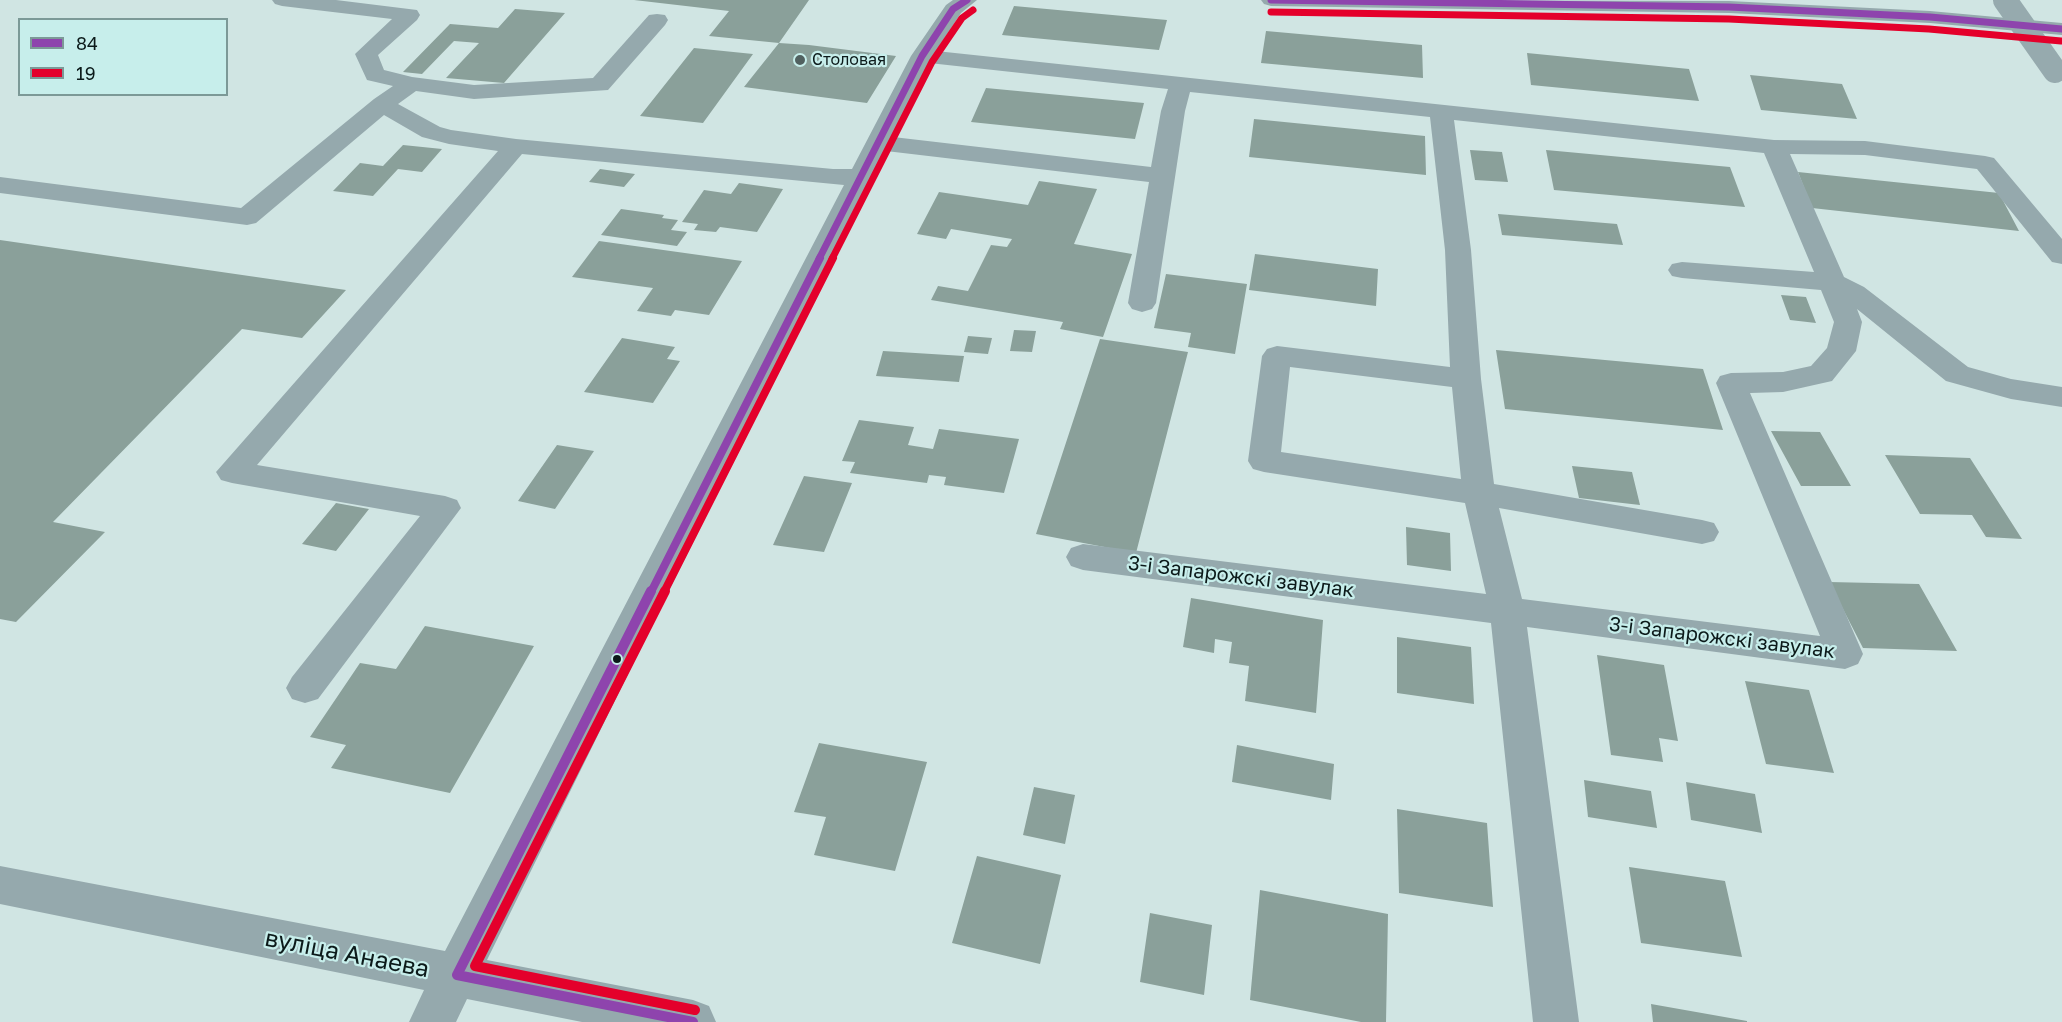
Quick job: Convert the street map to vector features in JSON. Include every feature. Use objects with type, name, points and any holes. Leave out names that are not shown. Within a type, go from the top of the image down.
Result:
[{"type":"main road","points":[[2005,0],[2055,71]]},
{"type":"street","points":[[282,0],[409,15],[366,54],[375,75],[412,84],[474,92],[600,86],[657,20]]},
{"type":"street","points":[[432,1022],[922,56],[952,9],[967,0]]},
{"type":"street","points":[[1271,0],[1729,6],[1930,17],[2062,29]]},
{"type":"street","points":[[922,56],[1774,147],[1865,148],[1985,163],[2062,256]]},
{"type":"street","points":[[0,185],[247,217],[382,104],[412,84]]},
{"type":"street","points":[[1142,303],[1173,111],[1181,84]]},
{"type":"street","points":[[382,104],[431,132],[448,137],[516,146],[832,177],[860,177]]},
{"type":"street","points":[[1441,111],[1458,250],[1466,378],[1479,493],[1507,610],[1556,1022]]},
{"type":"street","points":[[878,142],[1163,176]]},
{"type":"street","points":[[305,688],[445,508],[232,472],[516,146]]},
{"type":"street","points":[[1774,147],[1832,282]]},
{"type":"street","points":[[1682,270],[1832,282],[1854,293],[1957,374],[2011,389],[2062,397]]},
{"type":"street","name":"3-і Запарожскі завулак","points":[[1083,557],[1845,654],[1731,383],[1783,382],[1821,374],[1841,351],[1848,322],[1832,282]]},
{"type":"street","points":[[1466,378],[1276,356],[1264,461],[1479,493],[1702,532]]},
{"type":"street","name":"вуліца Анаева","points":[[0,885],[693,1022]]},
{"type":"building","points":[[634,0],[809,0],[779,43],[709,36],[729,11]]},
{"type":"building","points":[[1014,6],[1167,20],[1159,50],[1002,35]]},
{"type":"building","points":[[515,9],[565,13],[504,83],[446,78],[479,43],[454,41],[422,74],[403,72],[450,24],[498,28]]},
{"type":"building","points":[[1266,31],[1422,45],[1423,78],[1261,63]]},
{"type":"building","points":[[779,43],[896,56],[867,103],[744,87]]},
{"type":"building","points":[[694,48],[753,54],[703,123],[640,116]]},
{"type":"building","points":[[1527,53],[1689,69],[1699,101],[1531,85]]},
{"type":"building","points":[[1750,75],[1842,84],[1857,119],[1761,110]]},
{"type":"building","points":[[986,88],[1144,103],[1135,139],[971,122]]},
{"type":"building","points":[[1254,119],[1425,136],[1426,175],[1249,157]]},
{"type":"building","points":[[403,145],[442,149],[422,172],[398,169],[373,196],[333,191],[360,163],[383,166]]},
{"type":"building","points":[[1470,150],[1502,152],[1508,182],[1475,180]]},
{"type":"building","points":[[1546,150],[1730,167],[1745,207],[1554,190]]},
{"type":"building","points":[[600,169],[635,174],[624,187],[589,182]]},
{"type":"building","points":[[1798,172],[1999,193],[2019,231],[1812,208]]},
{"type":"building","points":[[1039,181],[1097,189],[1074,244],[1132,254],[1103,337],[1060,329],[1063,322],[931,300],[938,286],[968,291],[991,245],[1007,247],[1012,239],[951,229],[946,239],[917,234],[939,192],[1028,205]]},
{"type":"building","points":[[739,183],[783,189],[757,232],[720,227],[716,232],[694,230],[698,224],[682,222],[704,190],[731,194]]},
{"type":"building","points":[[621,209],[664,215],[662,218],[678,220],[671,230],[687,232],[677,246],[601,235]]},
{"type":"building","points":[[1498,214],[1617,224],[1623,245],[1502,235]]},
{"type":"building","points":[[0,240],[346,290],[302,338],[242,329],[53,522],[105,532],[16,622],[0,619]]},
{"type":"building","points":[[599,241],[742,261],[709,315],[675,310],[671,316],[637,311],[653,288],[572,277]]},
{"type":"building","points":[[1255,254],[1378,269],[1376,306],[1249,290]]},
{"type":"building","points":[[1166,274],[1247,284],[1235,354],[1188,347],[1191,333],[1154,328]]},
{"type":"building","points":[[1781,295],[1806,297],[1816,323],[1790,320]]},
{"type":"building","points":[[1014,330],[1036,331],[1032,352],[1010,351]]},
{"type":"building","points":[[968,336],[992,338],[988,354],[964,352]]},
{"type":"building","points":[[622,338],[675,347],[667,359],[680,361],[653,403],[584,392]]},
{"type":"building","points":[[1100,339],[1188,352],[1136,553],[1036,534]]},
{"type":"building","points":[[1496,350],[1703,369],[1723,430],[1505,409]]},
{"type":"building","points":[[883,351],[964,356],[959,382],[876,376]]},
{"type":"building","points":[[859,420],[914,427],[908,445],[933,449],[939,429],[1019,439],[1004,493],[944,485],[946,477],[929,475],[927,483],[850,473],[855,462],[842,461]]},
{"type":"building","points":[[1771,431],[1820,432],[1851,486],[1801,486]]},
{"type":"building","points":[[557,445],[594,451],[555,509],[518,501]]},
{"type":"building","points":[[1885,455],[1970,458],[2022,539],[1986,537],[1972,515],[1920,514]]},
{"type":"building","points":[[1572,466],[1632,472],[1640,505],[1579,498]]},
{"type":"building","points":[[804,476],[852,483],[824,552],[773,545]]},
{"type":"building","points":[[336,503],[369,509],[336,551],[302,544]]},
{"type":"building","points":[[1406,527],[1450,533],[1451,571],[1407,565]]},
{"type":"building","points":[[1829,582],[1919,584],[1957,651],[1863,648]]},
{"type":"building","points":[[1191,598],[1323,620],[1316,713],[1245,701],[1249,666],[1229,663],[1232,642],[1215,639],[1214,653],[1183,647]]},
{"type":"building","points":[[425,626],[534,646],[450,793],[331,768],[346,745],[310,737],[360,663],[396,669]]},
{"type":"building","points":[[1397,637],[1471,647],[1474,704],[1397,693]]},
{"type":"building","points":[[1597,655],[1664,665],[1678,741],[1659,738],[1663,762],[1611,755]]},
{"type":"building","points":[[1745,681],[1809,690],[1834,773],[1766,764]]},
{"type":"building","points":[[819,743],[927,762],[895,871],[814,855],[826,817],[794,812]]},
{"type":"building","points":[[1237,745],[1334,764],[1331,800],[1232,782]]},
{"type":"building","points":[[1584,780],[1651,791],[1657,828],[1588,817]]},
{"type":"building","points":[[1686,782],[1755,794],[1762,833],[1691,820]]},
{"type":"building","points":[[1034,787],[1075,795],[1065,844],[1023,835]]},
{"type":"building","points":[[1397,809],[1487,823],[1493,907],[1399,893]]},
{"type":"building","points":[[977,856],[1061,875],[1040,964],[952,943]]},
{"type":"building","points":[[1629,867],[1725,881],[1742,957],[1641,943]]},
{"type":"building","points":[[1260,890],[1388,914],[1386,1022],[1361,1022],[1250,1000]]},
{"type":"building","points":[[1150,913],[1212,925],[1204,995],[1140,982]]},
{"type":"building","points":[[1651,1004],[1747,1021],[1747,1022],[1653,1022]]},
{"type":"transit line","name":"84","points":[[693,1022],[457,975],[922,56],[953,9],[967,0]]},
{"type":"transit line","name":"84","points":[[1271,0],[1729,7],[1930,17],[2062,29]]},
{"type":"transit line","name":"19","points":[[695,1010],[475,966],[932,62],[962,18],[973,10]]},
{"type":"transit line","name":"19","points":[[1271,12],[1729,19],[1929,29],[2061,41]]},
{"type":"place","name":"Столовая","points":[[800,60]]}]
